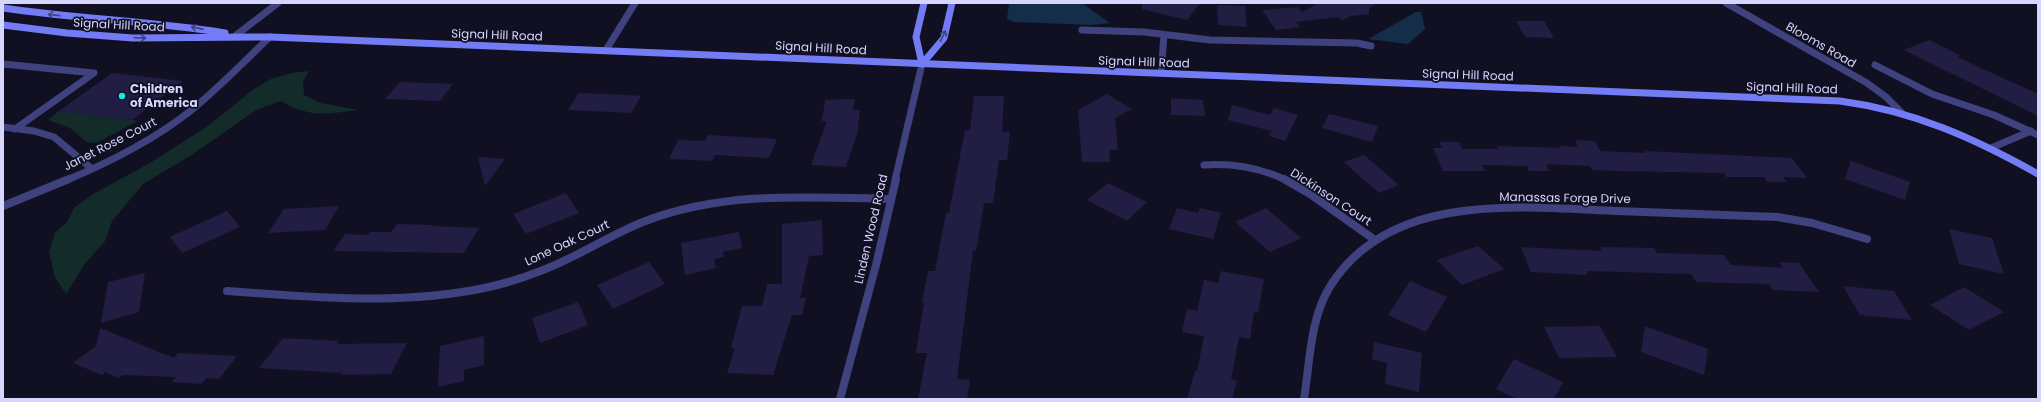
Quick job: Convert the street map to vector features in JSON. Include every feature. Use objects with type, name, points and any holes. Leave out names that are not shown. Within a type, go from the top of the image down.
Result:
[{"type":"main road","points":[[922,64],[916,37],[924,3]]},
{"type":"main road","points":[[922,64],[944,38],[952,3]]},
{"type":"main road","name":"Signal Hill Road","points":[[3,8],[66,17],[190,27],[235,36]]},
{"type":"main road","name":"Signal Hill Road","points":[[3,25],[62,33],[135,38],[190,39],[235,36],[270,37],[1840,101],[1870,105],[1928,120],[1991,148],[2038,174]]},
{"type":"street","points":[[235,36],[278,3]]},
{"type":"street","points":[[606,50],[635,3]]},
{"type":"street","name":"Blooms Road","points":[[1726,3],[1867,83],[1886,97],[1901,112]]},
{"type":"street","points":[[1082,30],[1144,32],[1204,40],[1357,43],[1371,46]]},
{"type":"street","points":[[1160,74],[1164,35]]},
{"type":"street","name":"Janet Rose Court","points":[[3,206],[48,188],[130,150],[176,122],[204,99],[270,37]]},
{"type":"street","points":[[3,64],[94,73],[15,129]]},
{"type":"street","name":"Linden Wood Road","points":[[840,399],[876,265],[922,64]]},
{"type":"street","points":[[1874,65],[1932,94],[1994,115],[2034,133]]},
{"type":"street","points":[[3,127],[34,131],[54,137],[91,168]]},
{"type":"street","points":[[1991,148],[2034,133]]},
{"type":"street","name":"Dickinson Court","points":[[1204,165],[1238,165],[1256,169],[1277,177],[1303,190],[1375,240]]},
{"type":"street","name":"Lone Oak Court","points":[[227,291],[355,299],[444,296],[520,278],[556,264],[613,235],[651,218],[702,204],[738,198],[774,196],[890,200]]},
{"type":"street","name":"Manassas Forge Drive","points":[[1304,399],[1319,313],[1330,285],[1344,265],[1375,240],[1395,229],[1417,220],[1453,213],[1522,207],[1777,217],[1812,223],[1867,239]]},
{"type":"green space","points":[[309,71],[303,82],[304,95],[321,103],[358,110],[337,113],[318,113],[301,110],[281,101],[256,110],[193,154],[143,184],[112,221],[105,241],[84,265],[66,294],[55,277],[49,252],[55,233],[67,222],[74,208],[93,194],[150,163],[208,126],[254,89],[271,79],[292,73]]},
{"type":"green space","points":[[59,111],[138,121],[96,143],[87,142],[70,128],[48,120]]},
{"type":"water","points":[[1009,3],[1082,3],[1110,23],[1091,25],[1014,22],[1007,19]]},
{"type":"water","points":[[1416,12],[1421,12],[1425,29],[1408,44],[1368,39]]},
{"type":"building","points":[[1142,3],[1200,3],[1187,20],[1142,9]]},
{"type":"building","points":[[1311,3],[1378,3],[1369,8],[1369,14],[1351,16],[1342,20],[1337,17],[1296,22],[1300,27],[1276,30],[1262,10],[1298,7],[1302,12],[1315,5]]},
{"type":"building","points":[[1217,5],[1245,6],[1247,27],[1218,25]]},
{"type":"building","points":[[1516,21],[1544,21],[1554,38],[1525,37]]},
{"type":"building","points":[[1929,40],[1961,56],[1957,57],[2038,94],[2038,116],[1904,50]]},
{"type":"building","name":"Children of America","points":[[112,73],[183,81],[132,120],[59,111]]},
{"type":"building","points":[[400,82],[453,84],[440,101],[385,99]]},
{"type":"building","points":[[579,93],[641,96],[631,113],[568,110]]},
{"type":"building","points":[[1107,94],[1132,109],[1115,118],[1118,150],[1109,150],[1110,162],[1082,162],[1078,110]]},
{"type":"building","points":[[974,96],[1004,96],[1002,132],[1010,132],[1007,160],[999,160],[993,203],[984,203],[976,251],[973,251],[957,379],[970,380],[967,399],[918,399],[927,353],[916,353],[924,302],[922,302],[928,271],[935,271],[946,213],[949,213],[965,130],[970,130]]},
{"type":"building","points":[[1171,98],[1203,100],[1205,116],[1171,115]]},
{"type":"building","points":[[855,99],[853,110],[860,110],[857,134],[846,167],[811,165],[827,121],[822,121],[825,100]]},
{"type":"building","points":[[1232,105],[1270,115],[1274,108],[1298,115],[1285,141],[1269,136],[1272,131],[1228,120]]},
{"type":"building","points":[[1329,114],[1378,126],[1372,142],[1322,128]]},
{"type":"building","points":[[708,135],[777,139],[769,158],[715,155],[712,161],[669,159],[678,140],[705,141]]},
{"type":"building","points":[[1575,140],[1595,141],[1600,151],[1646,153],[1645,151],[1792,158],[1807,178],[1783,177],[1787,182],[1767,182],[1764,177],[1726,177],[1724,173],[1592,170],[1590,166],[1546,164],[1549,171],[1529,171],[1527,166],[1482,165],[1485,171],[1443,171],[1433,148],[1442,148],[1439,142],[1459,142],[1462,149],[1498,149],[1497,146],[1560,148],[1558,146],[1578,147]]},
{"type":"building","points":[[1364,155],[1399,185],[1379,193],[1344,162]]},
{"type":"building","points":[[478,157],[505,159],[485,186]]},
{"type":"building","points":[[1851,161],[1910,182],[1905,200],[1845,179]]},
{"type":"building","points":[[1108,183],[1147,202],[1127,221],[1087,200]]},
{"type":"building","points":[[566,193],[579,213],[526,234],[513,214]]},
{"type":"building","points":[[339,206],[325,230],[268,233],[284,209]]},
{"type":"building","points":[[1177,208],[1198,213],[1200,208],[1221,213],[1213,239],[1169,229]]},
{"type":"building","points":[[1266,208],[1301,238],[1270,252],[1235,222]]},
{"type":"building","points":[[227,211],[240,227],[182,253],[170,237]]},
{"type":"building","points":[[822,220],[823,255],[809,256],[800,298],[806,298],[802,315],[792,315],[773,375],[727,373],[735,348],[731,348],[742,306],[762,306],[767,284],[782,284],[782,224]]},
{"type":"building","points":[[397,224],[479,228],[464,253],[333,251],[345,234],[367,235],[370,232],[391,232]]},
{"type":"building","points":[[1949,229],[1992,238],[2004,274],[1959,264]]},
{"type":"building","points":[[739,232],[742,248],[723,252],[724,257],[714,259],[716,268],[685,275],[681,243]]},
{"type":"building","points":[[1478,246],[1504,269],[1462,285],[1437,260]]},
{"type":"building","points":[[1521,247],[1602,251],[1600,247],[1654,248],[1657,253],[1724,255],[1731,265],[1783,268],[1779,262],[1799,263],[1819,292],[1773,290],[1769,284],[1696,282],[1691,274],[1586,271],[1588,275],[1531,272]]},
{"type":"building","points":[[649,262],[665,284],[613,309],[597,285]]},
{"type":"building","points":[[1221,271],[1264,279],[1258,313],[1254,312],[1250,339],[1239,337],[1231,380],[1237,381],[1232,399],[1187,399],[1195,371],[1197,371],[1204,336],[1182,332],[1187,309],[1197,311],[1204,280],[1218,283]]},
{"type":"building","points":[[145,273],[139,312],[101,323],[108,282]]},
{"type":"building","points":[[1410,281],[1447,297],[1426,332],[1388,315]]},
{"type":"building","points":[[1843,286],[1894,291],[1912,320],[1860,315]]},
{"type":"building","points":[[1964,287],[2004,312],[1969,330],[1930,305]]},
{"type":"building","points":[[578,302],[588,325],[540,343],[532,318]]},
{"type":"building","points":[[1600,326],[1617,357],[1559,358],[1544,327]]},
{"type":"building","points":[[1645,326],[1708,349],[1704,375],[1641,352]]},
{"type":"building","points":[[100,328],[174,358],[178,353],[237,356],[219,379],[206,378],[201,384],[172,382],[176,377],[123,375],[118,378],[105,372],[102,375],[73,363],[96,346]]},
{"type":"building","points":[[484,336],[484,365],[464,370],[464,381],[438,387],[440,346]]},
{"type":"building","points":[[283,338],[339,341],[337,344],[407,343],[391,374],[341,375],[342,373],[259,368]]},
{"type":"building","points":[[1374,342],[1422,353],[1419,392],[1385,384],[1387,363],[1372,359]]},
{"type":"building","points":[[1514,359],[1563,382],[1554,399],[1517,399],[1496,389]]},
{"type":"place","name":"Children of America","points":[[122,96]]}]
